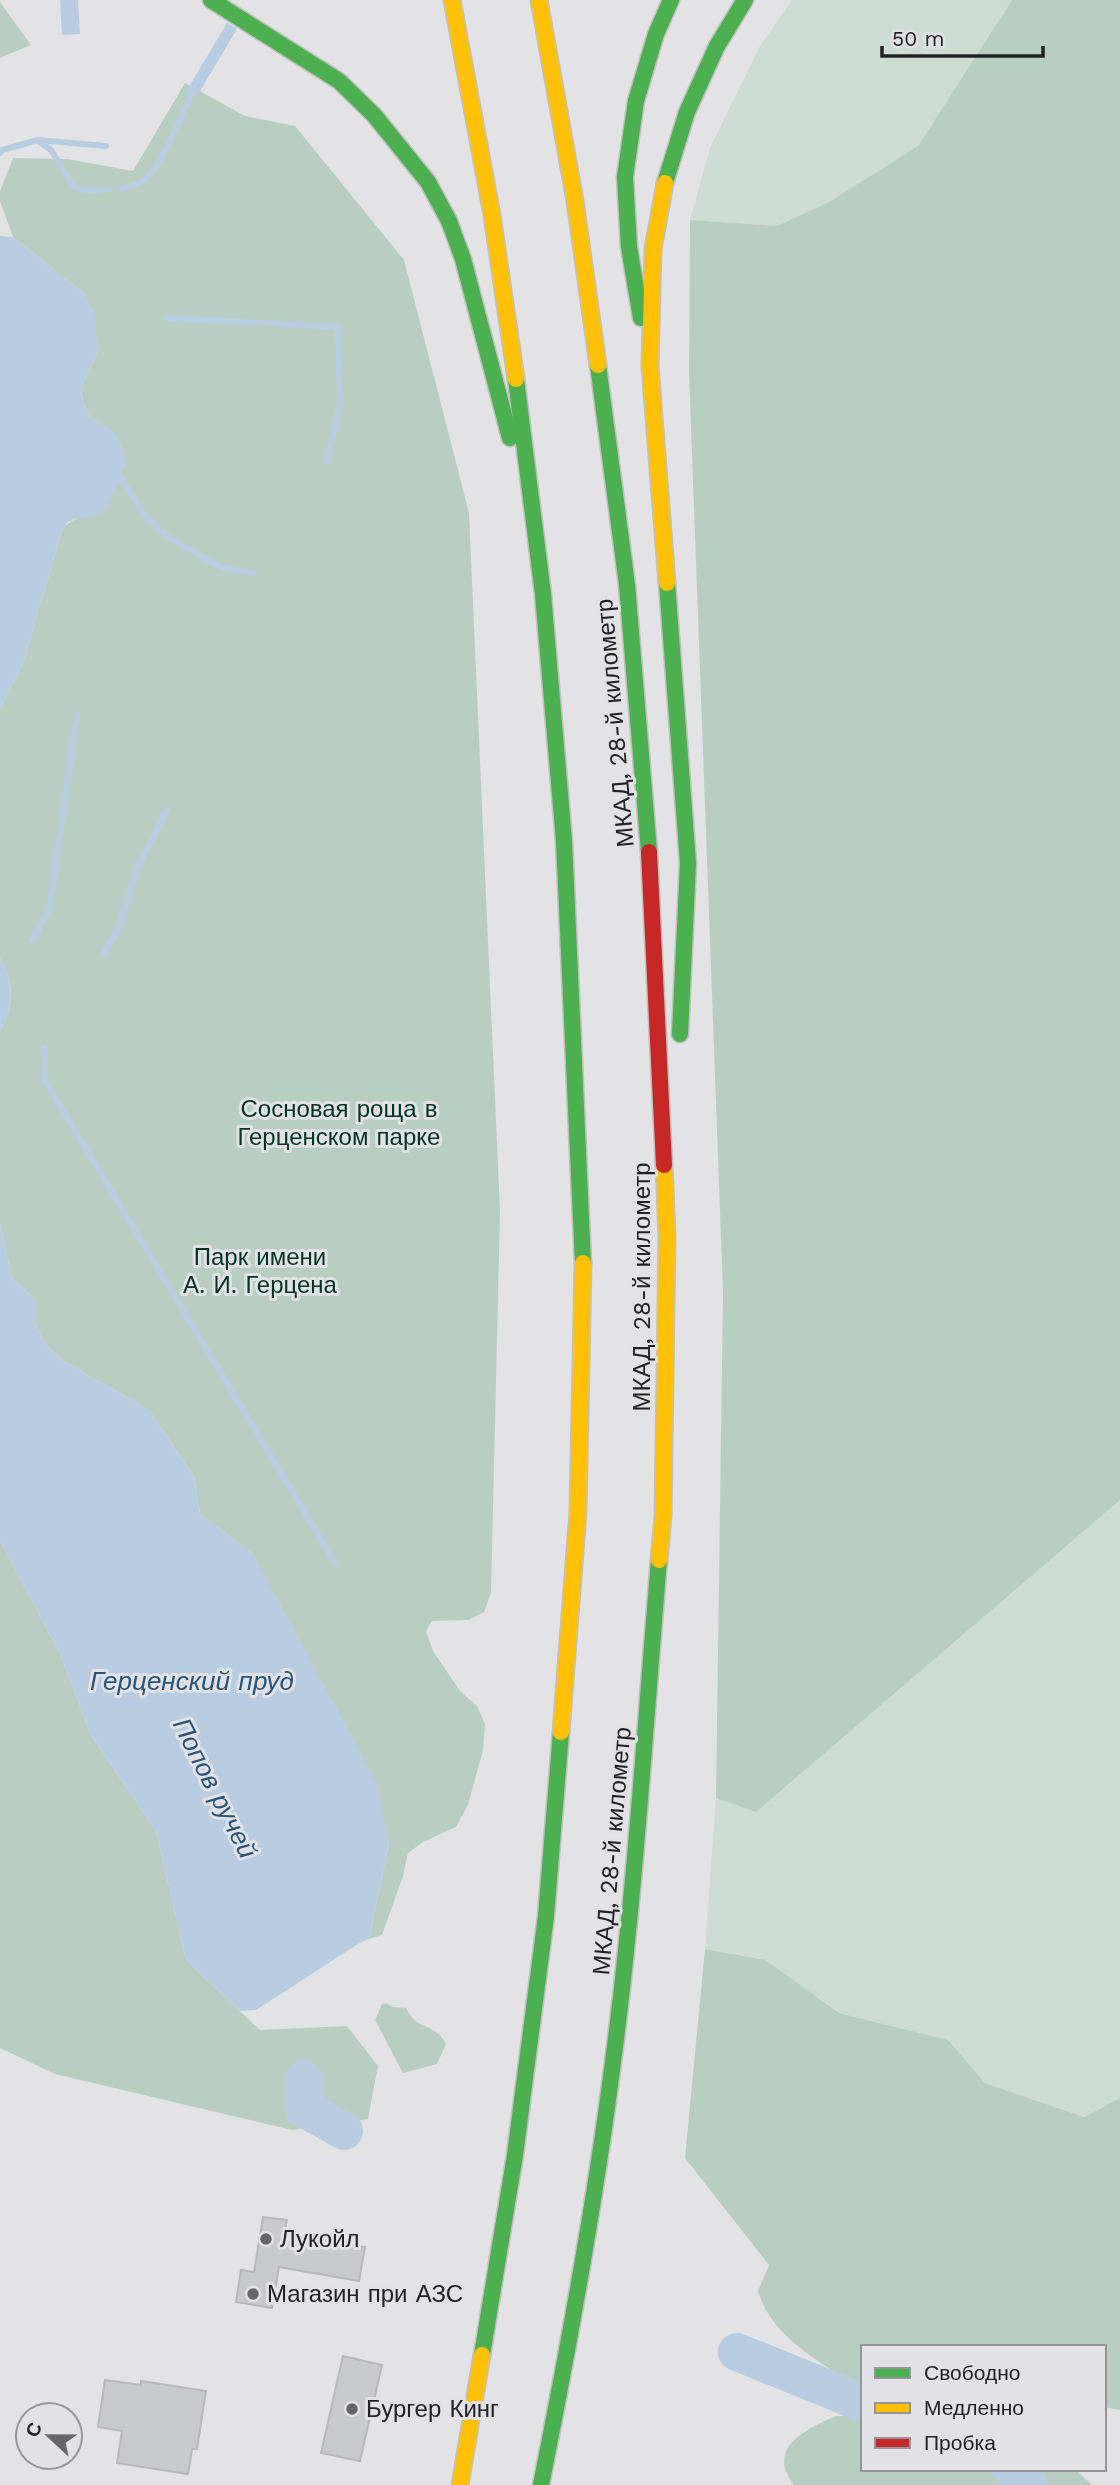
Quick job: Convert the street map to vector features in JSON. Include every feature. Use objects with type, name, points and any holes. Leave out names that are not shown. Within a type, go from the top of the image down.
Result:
[{"type":"main road","points":[[211,0],[339,81],[374,115],[428,182],[449,221],[463,258],[510,440],[543,594]]},
{"type":"main road","points":[[452,0],[492,215],[528,466],[543,594],[564,841],[583,1237],[578,1512],[546,1916],[515,2155],[460,2485]]},
{"type":"main road","name":"МКАД, 28-й километр","points":[[539,0],[575,201],[611,455],[640,717],[667,1236],[663,1516],[629,1924],[612,2063],[571,2335],[541,2485]]},
{"type":"main road","points":[[671,0],[656,34],[636,101],[625,177],[629,247],[650,366],[688,863],[680,1057]]},
{"type":"main road","points":[[650,366],[653,249],[665,183],[692,101],[717,46],[745,0]]},
{"type":"main road","points":[[444,40],[492,215]]},
{"type":"main road","points":[[666,1375],[677,1112]]},
{"type":"shaded area","points":[[792,0],[1012,0],[918,146],[829,202],[777,226],[690,220],[710,148],[760,46]]},
{"type":"shaded area","points":[[1120,1500],[1120,2098],[1084,2117],[985,2083],[948,2040],[839,2013],[766,1960],[705,1949],[716,1798],[756,1811]]},
{"type":"green space","points":[[1012,0],[1120,0],[1120,1500],[756,1812],[716,1798],[723,1292],[689,373],[690,220],[777,226],[829,202],[918,146]]},
{"type":"green space","points":[[0,2],[31,45],[0,58]]},
{"type":"green space","name":"Парк имени А. И. Герцена","points":[[185,83],[245,116],[295,126],[404,260],[469,513],[500,1211],[491,1593],[484,1612],[469,1620],[432,1621],[426,1631],[433,1651],[460,1691],[477,1706],[485,1724],[483,1750],[468,1805],[456,1827],[423,1842],[408,1853],[403,1876],[382,1935],[369,1939],[389,1843],[253,1554],[200,1514],[194,1476],[149,1410],[64,1361],[46,1345],[35,1323],[35,1299],[12,1278],[0,1224],[0,1031],[5,1022],[11,995],[8,977],[0,958],[0,709],[23,664],[62,530],[81,517],[95,515],[116,435],[91,416],[83,403],[81,388],[98,352],[85,294],[13,237],[0,201],[0,191],[13,158],[67,159],[133,171]]},
{"type":"green space","points":[[0,1540],[61,1656],[91,1735],[156,1831],[186,1960],[260,2030],[347,2026],[378,2066],[368,2119],[292,2130],[55,2074],[0,2048]]},
{"type":"green space","points":[[705,1949],[766,1960],[839,2013],[948,2040],[985,2083],[1084,2117],[1120,2098],[1120,2410],[1106,2407],[1106,2345],[861,2345],[861,2389],[801,2349],[775,2323],[758,2291],[769,2265],[685,2158]]},
{"type":"green space","points":[[382,2004],[393,2007],[406,2008],[415,2021],[440,2036],[446,2044],[437,2064],[403,2073],[375,2020]]},
{"type":"green space","points":[[836,2416],[861,2416],[861,2471],[1077,2471],[1092,2485],[794,2485],[786,2472],[784,2460],[787,2450],[813,2427]]},
{"type":"water","points":[[60,0],[78,0],[80,34],[62,35]]},
{"type":"water","points":[[227,23],[237,29],[197,96],[187,90]]},
{"type":"water","points":[[0,236],[13,237],[85,294],[95,315],[98,352],[81,388],[83,403],[91,416],[116,434],[126,462],[109,504],[103,511],[74,519],[62,530],[23,664],[0,709]]},
{"type":"water","points":[[0,958],[8,977],[11,995],[5,1022],[0,1031]]},
{"type":"water","name":"Герценский пруд","points":[[0,1224],[12,1278],[35,1299],[35,1323],[46,1345],[64,1361],[149,1410],[194,1476],[200,1514],[253,1554],[377,1783],[389,1843],[369,1939],[256,2010],[240,2011],[186,1960],[156,1831],[91,1735],[61,1656],[0,1540]]},
{"type":"building","points":[[263,2217],[287,2220],[284,2234],[365,2247],[359,2281],[279,2267],[272,2308],[236,2302],[241,2270],[254,2272]]},
{"type":"building","name":"Бургер Кинг","points":[[343,2356],[382,2365],[360,2461],[321,2453]]},
{"type":"building","points":[[105,2380],[141,2385],[141,2381],[206,2391],[197,2449],[192,2449],[188,2474],[117,2463],[122,2431],[98,2427]]},
{"type":"waterway","points":[[122,189],[143,181],[157,165],[192,93]]},
{"type":"waterway","name":"Попов ручей","points":[[0,153],[2,150],[38,140],[106,146]]},
{"type":"waterway","points":[[40,142],[51,150],[74,187],[87,191],[109,189]]},
{"type":"waterway","points":[[166,318],[338,327],[340,405],[327,462]]},
{"type":"waterway","points":[[120,477],[146,517],[171,539],[222,568],[254,573]]},
{"type":"waterway","points":[[32,940],[49,911],[77,715]]},
{"type":"waterway","points":[[104,954],[119,927],[138,866],[167,810]]},
{"type":"waterway","points":[[44,1048],[45,1081],[336,1564]]},
{"type":"waterway","points":[[304,2079],[305,2109],[344,2131]]},
{"type":"waterway","points":[[290,2120],[305,2109]]},
{"type":"waterway","points":[[737,2352],[861,2402]]},
{"type":"waterway","points":[[1012,2471],[1029,2485]]},
{"type":"traffic: fast","points":[[211,0],[339,81],[374,115],[428,182],[449,221],[463,259],[510,438]]},
{"type":"traffic: fast","points":[[641,318],[629,247],[625,177],[636,101],[656,34],[671,0]]},
{"type":"traffic: fast","points":[[665,183],[687,112],[717,46],[745,0]]},
{"type":"traffic: fast","points":[[598,365],[627,585],[649,852]]},
{"type":"traffic: fast","points":[[516,379],[543,594],[564,841],[583,1263]]},
{"type":"traffic: fast","points":[[667,583],[688,863],[680,1034]]},
{"type":"traffic: fast","points":[[541,2485],[581,2274],[613,2062],[634,1874],[659,1560]]},
{"type":"traffic: fast","points":[[482,2355],[515,2155],[546,1916],[561,1732]]},
{"type":"traffic: slow","points":[[452,0],[492,215],[516,379]]},
{"type":"traffic: slow","points":[[539,0],[575,201],[598,365]]},
{"type":"traffic: slow","points":[[665,183],[653,249],[650,366],[667,583]]},
{"type":"traffic: slow","points":[[659,1560],[663,1516],[667,1236],[664,1165]]},
{"type":"traffic: slow","points":[[561,1732],[578,1512],[583,1263]]},
{"type":"traffic: slow","points":[[460,2485],[482,2355]]},
{"type":"traffic: jam","points":[[649,852],[664,1165]]},
{"type":"place","name":"Лукойл","points":[[266,2239]]},
{"type":"place","name":"Магазин при АЗС","points":[[253,2294]]},
{"type":"place","name":"Бургер Кинг","points":[[352,2409]]},
{"type":"park label","name":"Сосновая роща в Герценском парке","points":[[339,1123]]}]
